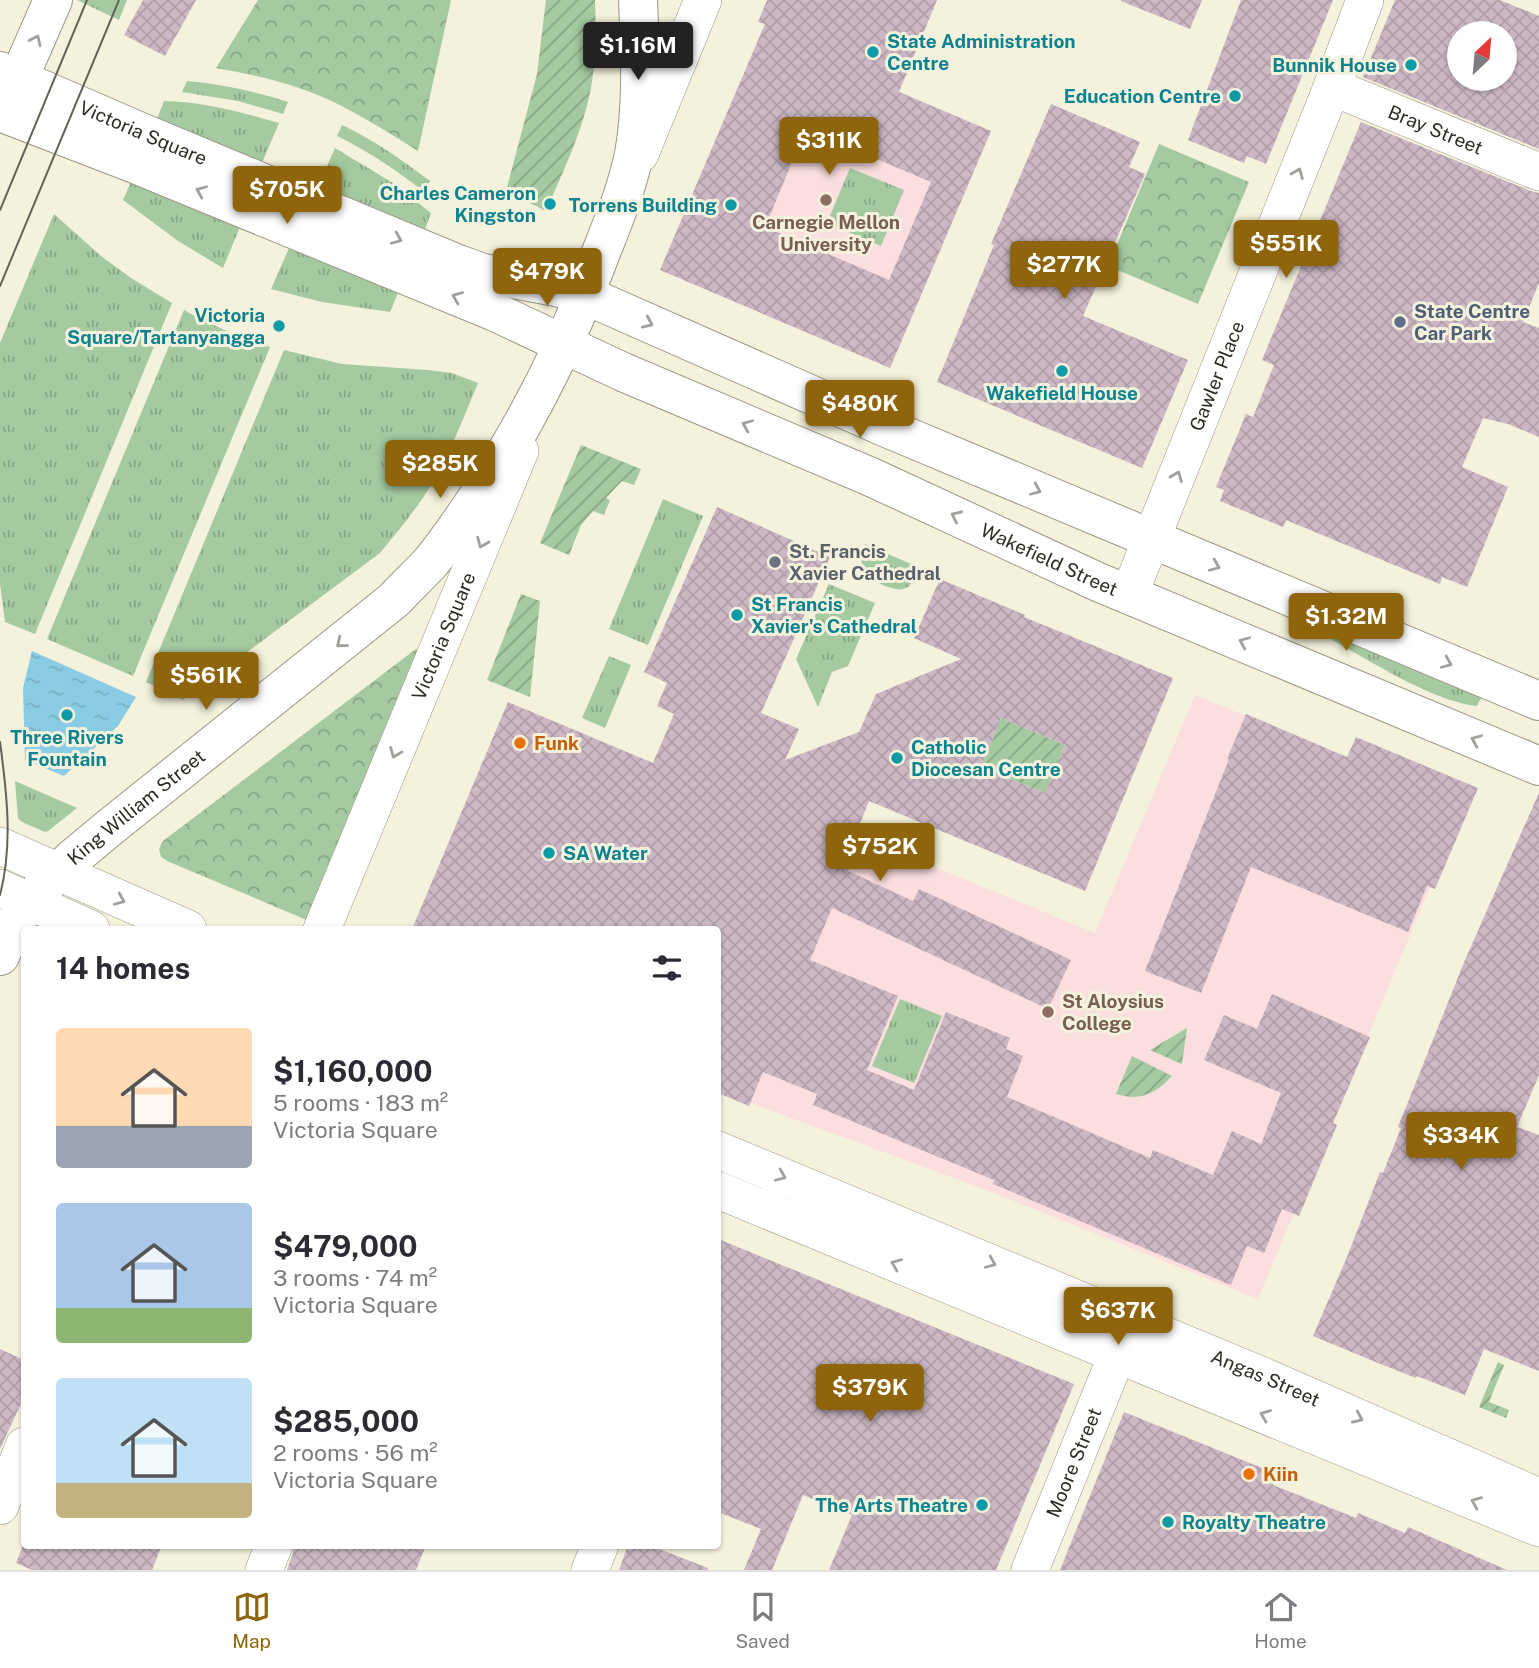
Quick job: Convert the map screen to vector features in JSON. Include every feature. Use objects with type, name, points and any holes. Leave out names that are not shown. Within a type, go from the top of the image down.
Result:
[{"type":"main road","name":"Victoria Square","points":[[53,0],[9,75],[1,116],[130,162],[495,312],[564,344]]},
{"type":"main road","name":"Victoria Square","points":[[394,600],[432,561],[482,490],[538,398],[585,295],[627,186],[634,151],[639,103],[638,0]]},
{"type":"main road","name":"Victoria Square","points":[[9,75],[458,264],[483,273],[556,286],[585,295]]},
{"type":"main road","points":[[585,295],[889,429],[1539,701]]},
{"type":"main road","name":"Wakefield Street","points":[[564,344],[623,372],[871,477],[1129,595],[1539,766]]},
{"type":"main road","name":"King William Street","points":[[0,956],[16,920],[14,895],[58,872],[108,828],[394,600]]},
{"type":"street","name":"Victoria Square","points":[[627,186],[703,0]]},
{"type":"street","name":"Gawler Place","points":[[1129,595],[1365,0]]},
{"type":"street","name":"Bray Street","points":[[1332,87],[1539,172]]},
{"type":"street","name":"Victoria Square","points":[[323,926],[564,344]]},
{"type":"street","points":[[0,846],[181,926]]},
{"type":"street","points":[[14,895],[84,926]]},
{"type":"street","name":"Angas Street","points":[[721,1151],[1270,1379],[1539,1497]]},
{"type":"street","name":"Angas Street","points":[[721,1192],[1539,1528]]},
{"type":"street","name":"Moore Street","points":[[1030,1570],[1117,1354]]},
{"type":"street","points":[[0,1506],[21,1454]]},
{"type":"street","points":[[264,1570],[272,1549]]},
{"type":"street","points":[[590,1570],[598,1549]]},
{"type":"shaded area","name":"Carnegie Mellon University","points":[[761,33],[991,131],[890,368],[660,270]]},
{"type":"shaded area","name":"St Aloysius College","points":[[1195,695],[1464,806],[1258,1299],[984,1189],[721,1092],[721,926],[655,926],[718,778],[1095,933]]},
{"type":"green space","points":[[77,0],[127,0],[119,20]]},
{"type":"green space","points":[[258,0],[451,0],[418,151],[332,101],[270,79],[216,68]]},
{"type":"green space","points":[[546,0],[595,0],[596,22],[594,66],[583,120],[546,211],[506,191],[537,74]]},
{"type":"green space","points":[[187,81],[238,88],[288,102],[283,114],[238,101],[182,92]]},
{"type":"green space","points":[[164,101],[236,111],[279,123],[262,163],[157,119]]},
{"type":"green space","points":[[342,125],[388,151],[430,181],[423,191],[382,161],[337,136]]},
{"type":"green space","points":[[1159,144],[1249,182],[1198,304],[1108,266]]},
{"type":"green space","points":[[335,148],[393,183],[431,213],[424,232],[318,187]]},
{"type":"green space","points":[[850,168],[904,190],[881,246],[827,223]]},
{"type":"green space","points":[[131,182],[240,227],[223,268],[178,241],[123,200]]},
{"type":"green space","points":[[54,214],[101,256],[172,303],[35,634],[5,622],[0,584],[0,343]]},
{"type":"green space","points":[[289,248],[398,293],[390,312],[322,302],[271,289]]},
{"type":"green space","points":[[184,310],[226,331],[270,347],[133,676],[47,639]]},
{"type":"green space","points":[[284,350],[342,364],[452,373],[478,383],[433,482],[380,553],[183,700],[146,682]]},
{"type":"green space","points":[[581,445],[641,469],[634,485],[622,481],[606,498],[610,500],[604,515],[593,511],[581,525],[569,555],[540,543]]},
{"type":"green space","points":[[663,499],[703,516],[648,645],[609,629]]},
{"type":"green space","points":[[865,544],[918,567],[910,585],[904,589],[896,589],[870,577],[861,561]]},
{"type":"green space","points":[[829,584],[875,603],[848,666],[832,672],[818,707],[796,659]]},
{"type":"green space","points":[[521,594],[540,601],[530,697],[487,680]]},
{"type":"green space","points":[[1330,631],[1471,690],[1481,698],[1477,706],[1459,703],[1420,688],[1327,637]]},
{"type":"green space","points":[[416,649],[423,652],[309,921],[161,857],[159,849],[163,841]]},
{"type":"green space","points":[[609,656],[631,665],[605,728],[582,718]]},
{"type":"green space","points":[[1001,718],[1065,745],[1045,793],[981,767]]},
{"type":"green space","points":[[15,781],[77,808],[45,832],[22,822],[18,818]]},
{"type":"green space","points":[[900,999],[942,1016],[914,1083],[872,1066]]},
{"type":"green space","points":[[1187,1028],[1182,1064],[1150,1050]]},
{"type":"green space","points":[[1132,1056],[1172,1076],[1150,1093],[1139,1097],[1116,1094]]},
{"type":"green space","points":[[1498,1362],[1504,1365],[1489,1402],[1509,1410],[1506,1418],[1479,1407]]},
{"type":"water","points":[[32,651],[136,697],[118,726],[64,776],[25,760],[23,688]]},
{"type":"building","points":[[143,0],[196,0],[165,56],[124,35]]},
{"type":"building","name":"Carnegie Mellon University","points":[[767,0],[937,0],[899,92],[991,131],[890,368],[660,270],[765,24],[758,22]],"holes":[[[806,129],[931,182],[889,280],[765,227]]]},
{"type":"building","points":[[1121,0],[1202,0],[1190,29]]},
{"type":"building","name":"Education Centre","points":[[1241,0],[1333,0],[1266,164],[1247,156],[1244,163],[1188,140]]},
{"type":"building","points":[[1395,0],[1500,0],[1539,16],[1539,149],[1363,77]]},
{"type":"building","points":[[1051,104],[1140,142],[1129,167],[1145,174],[1083,316],[1188,360],[1142,468],[937,382],[994,245],[991,244]]},
{"type":"building","points":[[1361,122],[1539,193],[1539,283],[1523,322],[1539,328],[1539,437],[1508,424],[1483,418],[1462,467],[1508,487],[1467,587],[1442,577],[1440,584],[1286,520],[1283,527],[1220,501],[1224,490],[1216,487],[1246,414],[1253,417],[1274,365],[1262,360]]},
{"type":"building","points":[[717,507],[830,557],[761,713],[799,729],[785,760],[859,732],[876,694],[961,659],[914,638],[940,579],[1025,615],[1024,617],[1173,678],[1085,891],[869,801],[852,843],[858,846],[848,871],[913,901],[919,889],[1071,960],[1048,1009],[832,908],[810,960],[898,996],[867,1070],[914,1090],[946,1012],[1010,1038],[1006,1049],[1023,1056],[1007,1097],[1150,1158],[1153,1150],[1213,1175],[1232,1131],[1261,1144],[1281,1093],[1204,1060],[1224,1015],[1257,1029],[1272,994],[1370,1037],[1333,1123],[1337,1125],[1299,1216],[1282,1209],[1264,1253],[1247,1246],[1231,1285],[993,1184],[994,1180],[813,1105],[817,1094],[763,1072],[749,1106],[721,1094],[721,926],[413,926],[508,702],[653,763],[674,714],[657,706],[667,683],[644,672]],"holes":[[[1001,718],[1065,745],[1045,793],[981,767]]]},
{"type":"building","points":[[1246,714],[1347,757],[1356,737],[1478,788],[1435,889],[1427,886],[1408,932],[1251,867],[1201,993],[1145,971]]},
{"type":"building","points":[[1539,793],[1539,1075],[1517,1127],[1539,1135],[1539,1371],[1484,1349],[1465,1395],[1313,1336],[1380,1172],[1383,1173],[1401,1128],[1398,1127],[1465,960]]},
{"type":"building","points":[[721,1240],[1074,1384],[996,1570],[829,1570],[852,1515],[803,1495],[772,1570],[744,1570],[761,1529],[721,1513]]},
{"type":"building","points":[[0,1349],[21,1359],[21,1404],[0,1449]]},
{"type":"building","name":"Royalty Theatre","points":[[1124,1412],[1277,1474],[1273,1485],[1356,1518],[1358,1513],[1405,1533],[1408,1527],[1507,1570],[1060,1570]]},
{"type":"building","points":[[21,1549],[160,1549],[152,1570],[32,1570],[16,1563]]},
{"type":"building","points":[[294,1549],[424,1549],[416,1570],[287,1570]]},
{"type":"building","points":[[627,1549],[659,1549],[708,1568],[708,1570],[619,1570]]},
{"type":"tram line","points":[[0,210],[87,0]]},
{"type":"tram line","points":[[0,286],[119,0]]},
{"type":"tram line","points":[[0,742],[7,800],[8,838],[0,895]]},
{"type":"place","name":"State Administration Centre","points":[[873,52]]},
{"type":"place","name":"Bunnik House","points":[[1411,65]]},
{"type":"place","name":"Education Centre","points":[[1235,96]]},
{"type":"place","name":"Carnegie Mellon University","points":[[826,200]]},
{"type":"place","name":"Charles Cameron Kingston","points":[[550,204]]},
{"type":"place","name":"Torrens Building","points":[[731,205]]},
{"type":"place","name":"State Centre Car Park","points":[[1400,322]]},
{"type":"place","name":"Victoria Square/Tartanyangga","points":[[279,326]]},
{"type":"place","name":"Wakefield House","points":[[1062,371]]},
{"type":"place","name":"St. Francis Xavier Cathedral","points":[[775,562]]},
{"type":"place","name":"St Francis Xavier's Cathedral","points":[[737,615]]},
{"type":"place","name":"Three Rivers Fountain","points":[[67,715]]},
{"type":"place","name":"Funk","points":[[520,743]]},
{"type":"place","name":"Catholic Diocesan Centre","points":[[897,758]]},
{"type":"place","name":"SA Water","points":[[549,853]]},
{"type":"place","name":"St Aloysius College","points":[[1048,1012]]},
{"type":"place","name":"Kiin","points":[[1249,1474]]},
{"type":"place","name":"The Arts Theatre","points":[[982,1505]]},
{"type":"place","name":"Royalty Theatre","points":[[1168,1522]]}]
